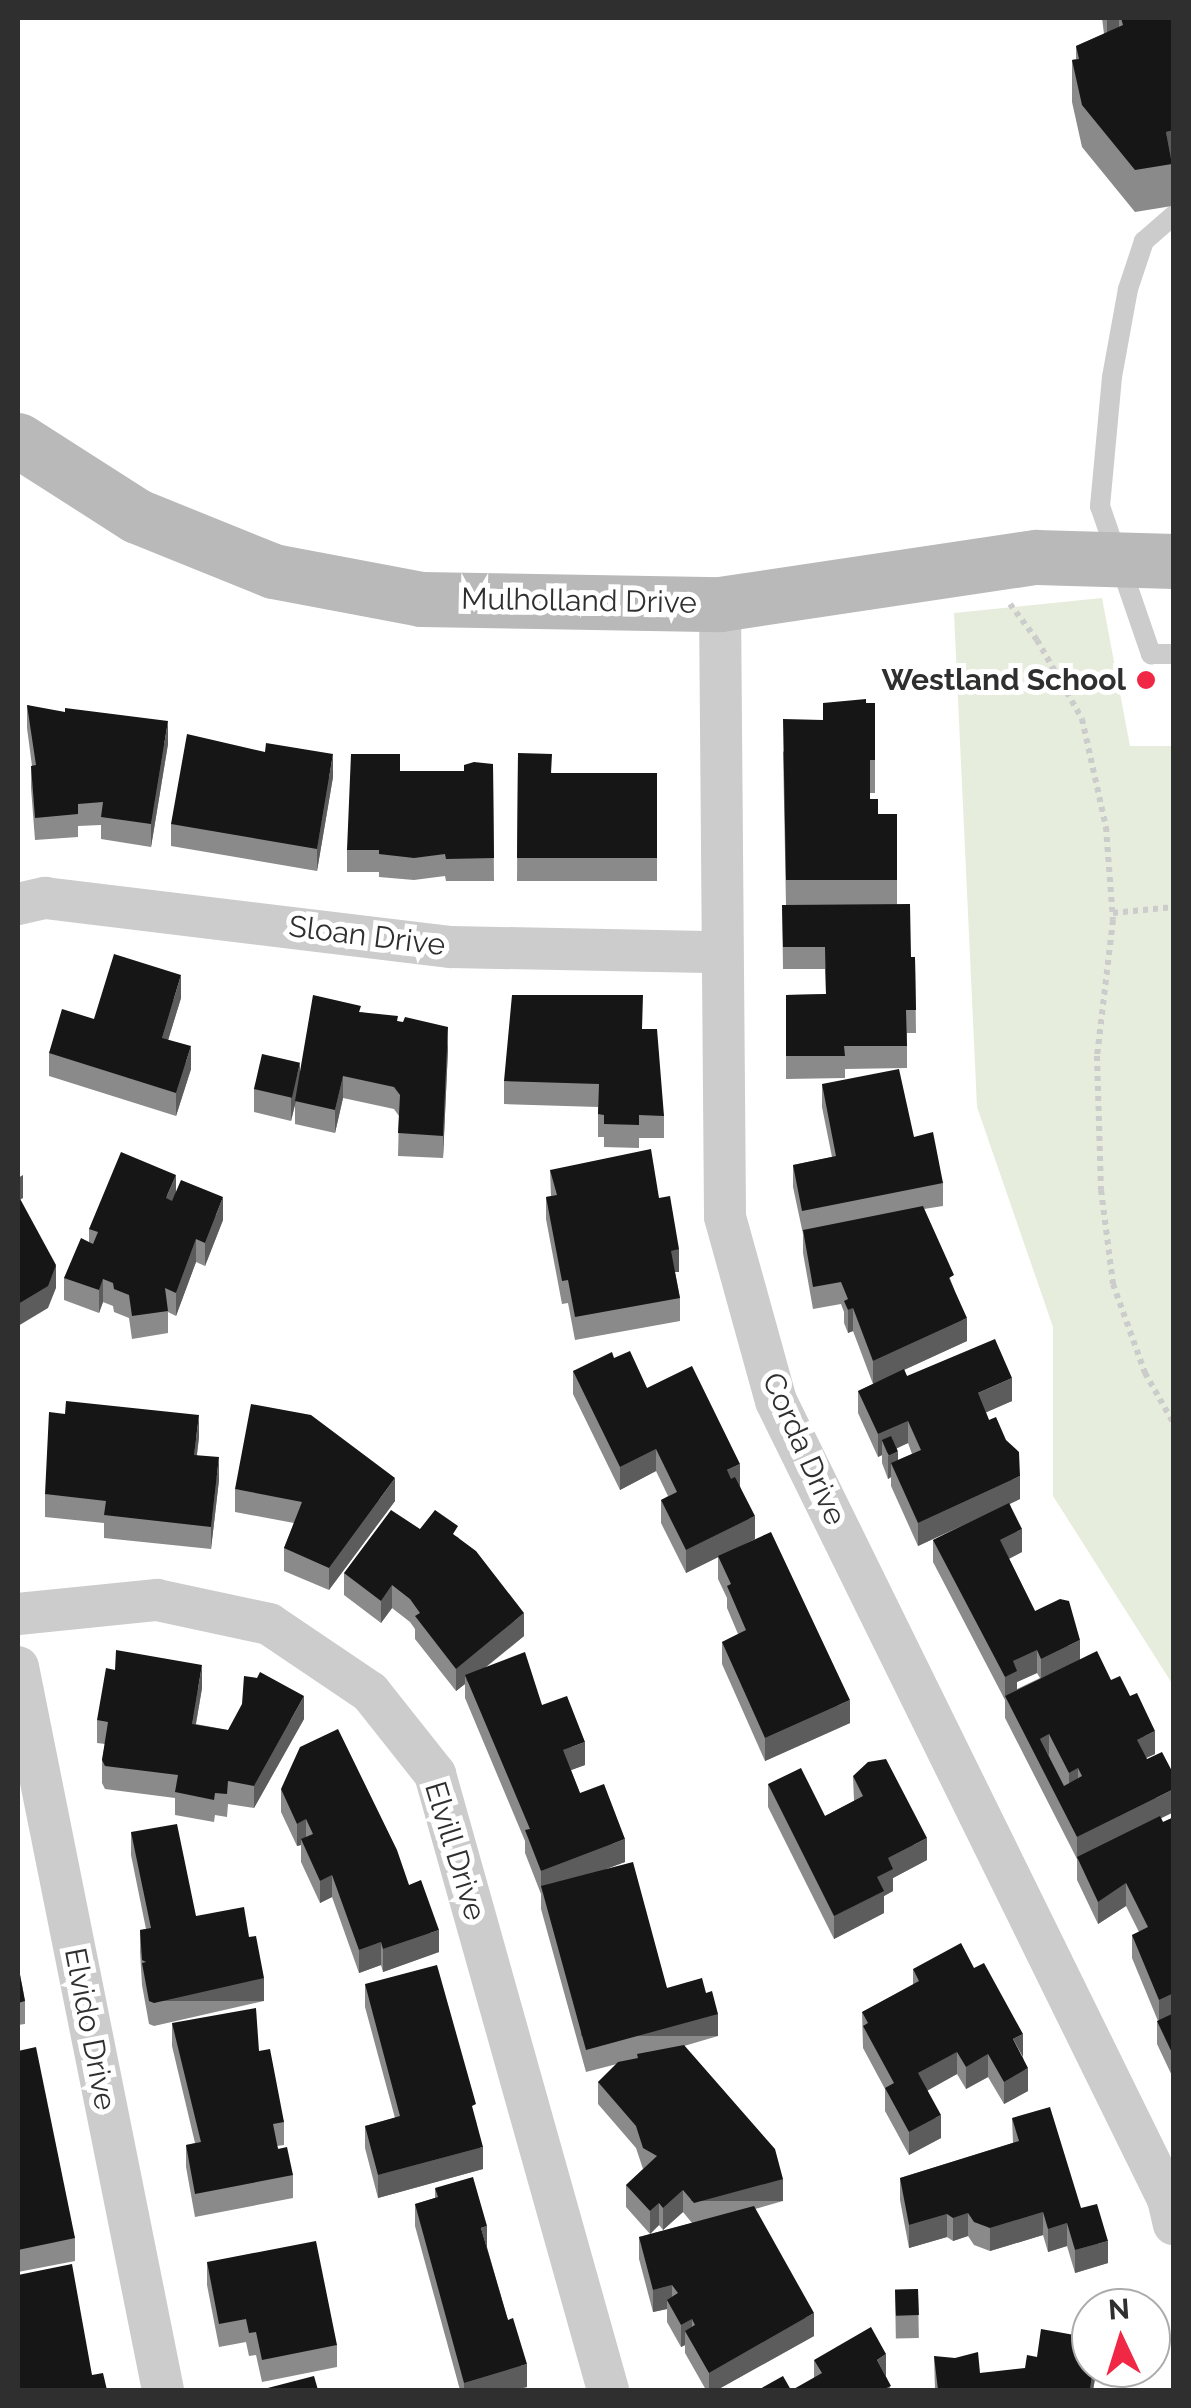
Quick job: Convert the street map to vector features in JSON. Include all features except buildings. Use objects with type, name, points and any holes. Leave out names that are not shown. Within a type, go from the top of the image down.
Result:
[{"type":"main road","name":"Mulholland Drive","points":[[18,440],[137,516],[273,571],[421,599],[720,604],[1036,557],[1148,561]]},
{"type":"street","name":"Corda Drive","points":[[720,604],[724,1216],[776,1401],[1168,2199],[1174,2224]]},
{"type":"street","name":"Sloan Drive","points":[[18,904],[45,898],[451,947],[720,952]]},
{"type":"street","name":"Elvill Drive","points":[[18,1614],[157,1600],[270,1624],[370,1692],[435,1774],[608,2390]]},
{"type":"street","name":"Elvido Drive","points":[[18,1667],[163,2390]]},
{"type":"lane","points":[[1174,215],[1144,241],[1128,289],[1112,377],[1100,506],[1148,561],[1151,654],[1174,654]]},
{"type":"path","points":[[982,564],[1037,640],[1082,719],[1106,826],[1113,913],[1096,1056],[1112,1284],[1144,1373],[1174,1424]]},
{"type":"path","points":[[1113,913],[1174,907]]},
{"type":"green space","points":[[1102,598],[1130,746],[1173,746],[1173,1685],[1053,1496],[1053,1327],[977,1107],[954,613]]},
{"type":"place","name":"Westland School","points":[[1146,680]]}]
